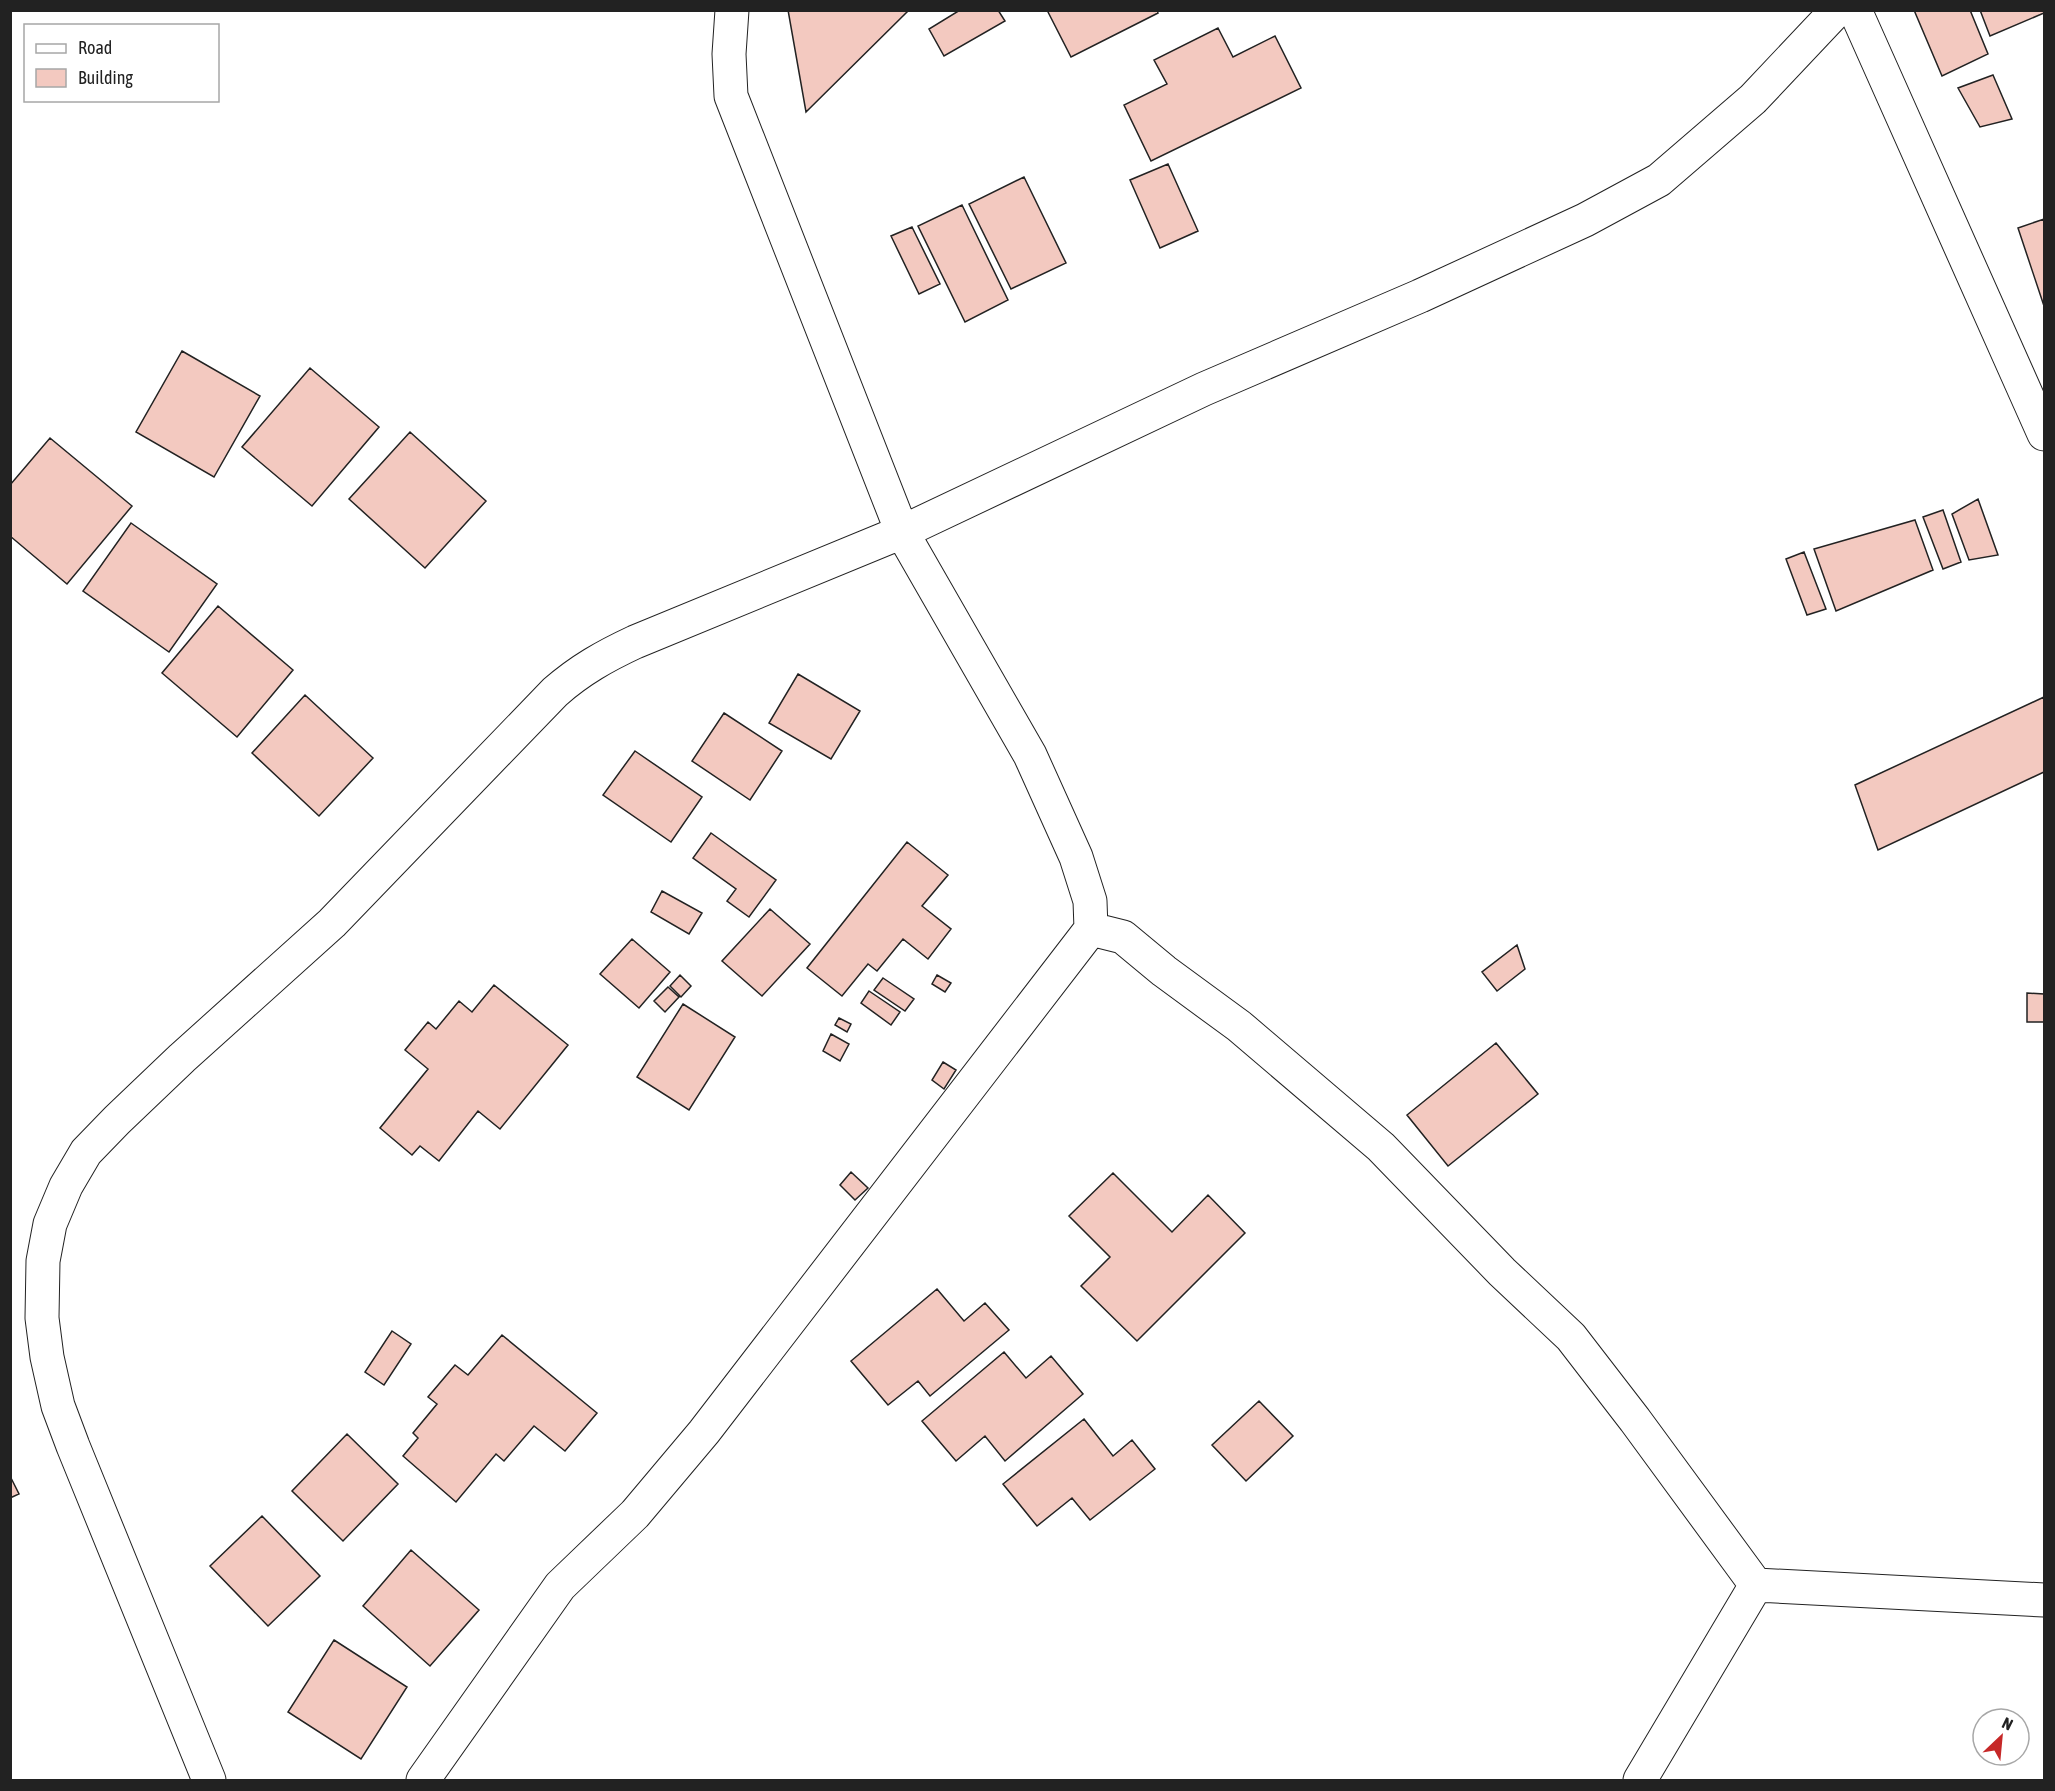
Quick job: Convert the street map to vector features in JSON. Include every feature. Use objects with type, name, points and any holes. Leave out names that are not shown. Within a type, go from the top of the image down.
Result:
[{"type":"street","points":[[423,1780],[560,1586],[635,1514],[704,1432],[1091,929],[1090,901],[1077,857],[1030,755],[902,532],[731,96],[729,54],[732,10]]},
{"type":"street","points":[[209,1780],[58,1406],[47,1357],[42,1318],[43,1261],[50,1224],[66,1186],[86,1152],[182,1058],[332,923],[555,692],[577,673],[606,655],[635,642],[902,532],[1204,389],[1585,220],[1659,180],[1753,99],[1837,10]]},
{"type":"street","points":[[1855,10],[2044,434]]},
{"type":"street","points":[[1091,929],[1123,937],[1257,1041],[1389,1155],[1502,1272],[1571,1337],[1756,1585]]},
{"type":"street","points":[[1756,1585],[2044,1600]]},
{"type":"street","points":[[1640,1780],[1756,1585]]},
{"type":"building","points":[[788,10],[909,10],[806,112]]},
{"type":"building","points":[[960,10],[998,10],[1005,21],[944,56],[929,29]]},
{"type":"building","points":[[1047,10],[1157,10],[1158,13],[1071,57]]},
{"type":"building","points":[[1914,10],[1970,10],[1988,54],[1942,76]]},
{"type":"building","points":[[1980,10],[2044,10],[2044,13],[1990,36]]},
{"type":"building","points":[[1218,28],[1233,57],[1275,36],[1301,88],[1151,161],[1124,105],[1167,84],[1154,60]]},
{"type":"building","points":[[1993,75],[2012,119],[1980,127],[1958,88]]},
{"type":"building","points":[[1168,164],[1198,231],[1160,248],[1130,180]]},
{"type":"building","points":[[1024,177],[1066,263],[1011,289],[969,204]]},
{"type":"building","points":[[962,205],[1008,300],[965,322],[918,226]]},
{"type":"building","points":[[2044,219],[2044,306],[2018,228]]},
{"type":"building","points":[[912,227],[940,284],[919,294],[891,236]]},
{"type":"building","points":[[182,351],[260,396],[214,477],[136,432]]},
{"type":"building","points":[[310,368],[379,427],[312,506],[242,447]]},
{"type":"building","points":[[410,432],[486,501],[425,568],[349,499]]},
{"type":"building","points":[[50,438],[132,506],[67,584],[10,536],[10,485]]},
{"type":"building","points":[[1978,499],[1998,555],[1969,560],[1952,514]]},
{"type":"building","points":[[1943,510],[1961,562],[1943,569],[1923,517]]},
{"type":"building","points":[[1915,520],[1933,570],[1836,611],[1814,549]]},
{"type":"building","points":[[131,523],[217,584],[169,652],[83,591]]},
{"type":"building","points":[[1804,552],[1826,609],[1807,615],[1786,559]]},
{"type":"building","points":[[218,606],[293,670],[237,737],[162,673]]},
{"type":"building","points":[[798,674],[860,711],[831,759],[769,723]]},
{"type":"building","points":[[305,695],[373,758],[319,816],[252,753]]},
{"type":"building","points":[[2044,697],[2044,772],[1878,850],[1855,785]]},
{"type":"building","points":[[724,713],[782,751],[750,800],[692,761]]},
{"type":"building","points":[[635,751],[702,797],[671,842],[603,795]]},
{"type":"building","points":[[711,833],[776,880],[749,917],[727,901],[736,889],[693,858]]},
{"type":"building","points":[[907,842],[948,875],[922,906],[951,929],[928,959],[903,939],[877,971],[868,964],[842,996],[807,968]]},
{"type":"building","points":[[662,891],[702,913],[689,934],[651,912]]},
{"type":"building","points":[[770,909],[810,944],[762,996],[722,961]]},
{"type":"building","points":[[632,939],[670,972],[639,1008],[600,974]]},
{"type":"building","points":[[1517,945],[1525,969],[1497,991],[1482,972]]},
{"type":"building","points":[[680,975],[691,986],[681,997],[670,986]]},
{"type":"building","points":[[937,975],[951,983],[945,992],[932,984]]},
{"type":"building","points":[[883,978],[914,999],[905,1011],[874,990]]},
{"type":"building","points":[[494,985],[568,1045],[500,1129],[478,1111],[439,1161],[420,1146],[412,1155],[380,1128],[428,1069],[405,1050],[428,1022],[436,1029],[459,1001],[472,1012]]},
{"type":"building","points":[[668,987],[679,997],[665,1012],[654,1001]]},
{"type":"building","points":[[869,991],[900,1012],[891,1025],[861,1003]]},
{"type":"building","points":[[2027,993],[2044,994],[2044,1022],[2027,1022]]},
{"type":"building","points":[[683,1004],[735,1037],[689,1110],[637,1077]]},
{"type":"building","points":[[839,1018],[851,1024],[847,1032],[835,1025]]},
{"type":"building","points":[[831,1034],[849,1044],[840,1061],[823,1051]]},
{"type":"building","points":[[1496,1043],[1538,1094],[1448,1166],[1407,1115]]},
{"type":"building","points":[[943,1062],[956,1070],[944,1089],[932,1080]]},
{"type":"building","points":[[851,1172],[868,1188],[855,1200],[840,1185]]},
{"type":"building","points":[[1113,1173],[1172,1232],[1208,1195],[1245,1233],[1137,1341],[1081,1286],[1110,1257],[1069,1216]]},
{"type":"building","points":[[937,1289],[964,1321],[985,1303],[1009,1330],[930,1396],[918,1381],[888,1405],[851,1361]]},
{"type":"building","points":[[392,1331],[411,1344],[384,1385],[365,1372]]},
{"type":"building","points":[[502,1335],[597,1413],[565,1451],[534,1426],[504,1461],[496,1454],[456,1502],[403,1456],[418,1438],[413,1433],[437,1404],[428,1397],[455,1365],[468,1375]]},
{"type":"building","points":[[1004,1352],[1026,1378],[1051,1356],[1083,1394],[1005,1461],[985,1436],[956,1461],[922,1421]]},
{"type":"building","points":[[1259,1401],[1293,1436],[1246,1481],[1212,1445]]},
{"type":"building","points":[[1084,1419],[1113,1456],[1132,1440],[1155,1469],[1090,1520],[1072,1498],[1037,1526],[1003,1484]]},
{"type":"building","points":[[347,1434],[398,1484],[343,1541],[292,1491]]},
{"type":"building","points":[[10,1476],[19,1494],[10,1498]]},
{"type":"building","points":[[262,1516],[320,1576],[268,1626],[210,1566]]},
{"type":"building","points":[[411,1550],[479,1610],[430,1666],[363,1606]]},
{"type":"building","points":[[334,1640],[407,1687],[361,1759],[288,1712]]}]
